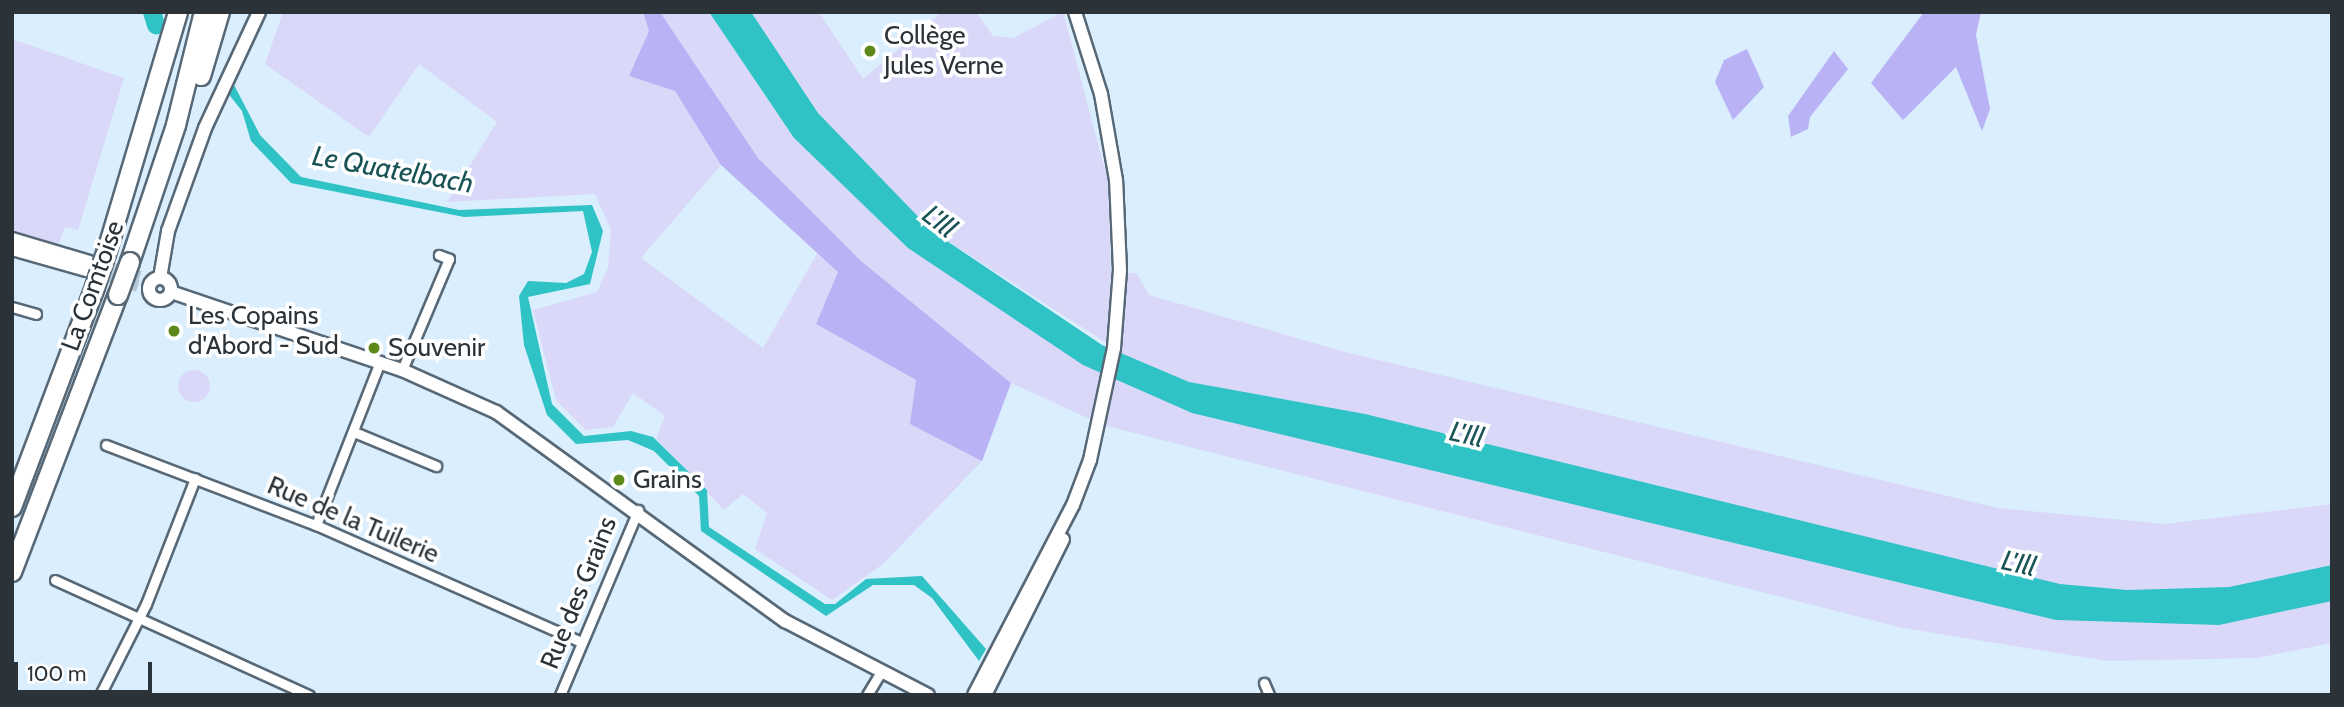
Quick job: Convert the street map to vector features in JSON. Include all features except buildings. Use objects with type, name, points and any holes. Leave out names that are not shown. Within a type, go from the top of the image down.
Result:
[{"type":"highway","name":"La Comtoise","points":[[12,507],[95,287],[178,12]]},
{"type":"highway","name":"La Comtoise","points":[[12,572],[130,262],[176,125],[204,12]]},
{"type":"highway","points":[[176,125],[200,78],[220,12]]},
{"type":"main road","points":[[148,282],[219,94],[259,12]]},
{"type":"main road","points":[[974,695],[988,677],[1073,505],[1100,419],[1118,301],[1114,169],[1101,94],[1075,12]]},
{"type":"main road","points":[[12,239],[88,266],[12,249]]},
{"type":"main road","points":[[148,282],[160,300],[171,292]]},
{"type":"main road","points":[[148,282],[402,370],[496,412],[638,509],[761,606],[911,691],[928,695]]},
{"type":"main road","points":[[985,695],[988,677]]},
{"type":"street","points":[[402,370],[449,259],[439,255]]},
{"type":"street","points":[[12,306],[36,314]]},
{"type":"street","points":[[316,525],[380,362]]},
{"type":"street","points":[[354,432],[436,466]]},
{"type":"street","name":"Rue de la Tuilerie","points":[[106,444],[316,525],[581,642]]},
{"type":"street","points":[[100,695],[195,478]]},
{"type":"street","name":"Rue des Grains","points":[[560,695],[638,509]]},
{"type":"street","points":[[55,580],[309,695]]},
{"type":"street","points":[[867,695],[880,673]]},
{"type":"street","points":[[1264,683],[1269,695]]},
{"type":"shaded area","points":[[283,12],[643,12],[649,31],[630,75],[675,91],[721,165],[641,258],[763,348],[819,250],[839,272],[816,324],[916,380],[950,441],[982,461],[883,564],[832,600],[755,549],[767,513],[743,494],[724,510],[656,438],[665,416],[633,393],[613,427],[586,430],[556,400],[533,310],[597,292],[608,268],[611,230],[595,194],[447,202],[497,122],[419,64],[369,137],[265,64]]},
{"type":"shaded area","points":[[643,12],[660,12],[758,158],[861,261],[1011,383],[982,461],[910,424],[916,380],[816,324],[838,272],[721,165],[675,91],[629,76],[649,31]]},
{"type":"shaded area","points":[[660,12],[709,12],[794,138],[908,248],[1112,378],[1119,351],[932,231],[884,187],[818,113],[751,12],[819,12],[863,79],[942,12],[976,12],[993,36],[1013,38],[1063,12],[1108,181],[1111,273],[1136,273],[1149,295],[1345,352],[1998,508],[2165,524],[2332,504],[2332,643],[2257,658],[2107,661],[1903,628],[1103,425],[1011,383],[861,261],[758,158]]},
{"type":"shaded area","name":"L'Ill","points":[[709,12],[751,12],[818,113],[932,231],[1102,345],[1189,382],[1365,414],[2060,584],[2127,590],[2229,587],[2332,565],[2332,601],[2219,625],[2056,620],[1192,413],[1083,365],[908,248],[794,138]]},
{"type":"shaded area","points":[[1924,12],[1981,12],[1976,35],[1990,109],[1982,131],[1956,67],[1903,120],[1871,83]]},
{"type":"shaded area","points":[[12,39],[124,78],[78,230],[65,227],[58,245],[12,231]]},
{"type":"shaded area","points":[[1747,49],[1764,87],[1733,120],[1715,82],[1724,60]]},
{"type":"shaded area","points":[[1834,51],[1848,69],[1810,117],[1808,129],[1791,137],[1788,116]]},
{"type":"shaded area","points":[[232,81],[260,135],[301,177],[459,210],[592,205],[603,231],[590,284],[528,297],[552,404],[584,436],[631,431],[653,437],[707,490],[709,527],[825,604],[835,604],[866,579],[922,576],[986,649],[979,661],[932,598],[914,585],[873,585],[826,616],[701,531],[699,496],[654,451],[628,440],[576,444],[547,415],[524,345],[519,296],[528,281],[566,283],[584,274],[592,252],[583,211],[464,217],[291,183],[251,141],[242,111],[227,92]]},
{"type":"shaded area","points":[[194,370],[205,375],[210,386],[205,397],[194,402],[183,397],[178,386],[183,375]]},
{"type":"waterway","name":"Le Quatelbach","points":[[152,12],[156,25]]},
{"type":"tunnel","points":[[94,263],[141,277]]},
{"type":"tunnel","points":[[93,272],[138,286]]},
{"type":"place","name":"Collège Jules Verne","points":[[870,51]]},
{"type":"place","name":"Les Copains d'Abord - Sud","points":[[174,331]]},
{"type":"place","name":"Souvenir","points":[[374,348]]},
{"type":"place","name":"Grains","points":[[619,480]]}]
